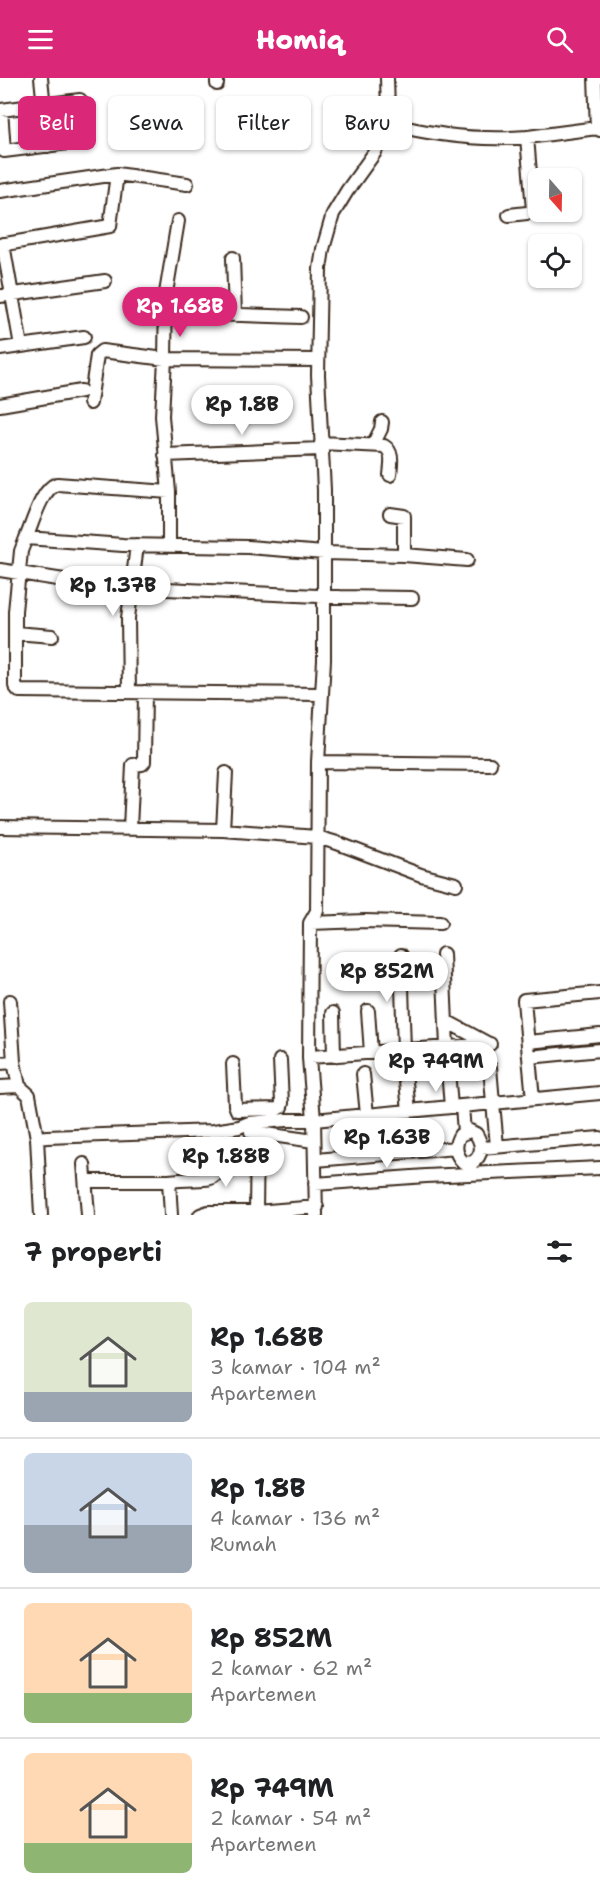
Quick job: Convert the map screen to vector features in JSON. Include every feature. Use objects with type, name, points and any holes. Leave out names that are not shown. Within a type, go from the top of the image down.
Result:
[{"type":"street","points":[[41,78],[43,96]]},
{"type":"street","points":[[387,78],[387,96]]},
{"type":"street","points":[[412,128],[443,135],[528,137],[599,129],[595,78]]},
{"type":"street","points":[[18,108],[1,110],[4,151],[18,149]]},
{"type":"street","points":[[509,215],[533,210],[528,137]]},
{"type":"street","points":[[200,1215],[208,1212],[317,1211],[308,1022],[310,923],[317,911],[318,762],[324,596],[318,360],[320,269],[330,224],[338,205],[376,150]]},
{"type":"street","points":[[21,346],[6,295],[2,244],[110,226],[117,174]]},
{"type":"street","points":[[0,191],[117,174],[188,184]]},
{"type":"street","points":[[169,546],[169,492],[162,416],[165,310],[170,263],[178,221]]},
{"type":"street","points":[[233,258],[235,315]]},
{"type":"street","points":[[6,295],[105,281]]},
{"type":"street","points":[[165,310],[301,317]]},
{"type":"street","points":[[0,349],[84,337]]},
{"type":"street","points":[[90,403],[97,355],[100,352],[165,359],[318,360]]},
{"type":"street","points":[[0,405],[81,391]]},
{"type":"street","points":[[373,445],[382,422]]},
{"type":"street","points":[[165,455],[373,445],[389,449],[390,475]]},
{"type":"street","points":[[169,492],[57,484],[45,492],[21,551],[15,633],[15,686],[19,691],[321,694]]},
{"type":"street","points":[[390,514],[404,516],[404,555]]},
{"type":"street","points":[[26,538],[137,545],[248,547],[467,560]]},
{"type":"street","points":[[129,692],[128,618],[130,587],[137,545]]},
{"type":"street","points":[[0,570],[102,586],[412,598]]},
{"type":"street","points":[[15,633],[52,636]]},
{"type":"street","points":[[130,828],[133,765],[144,762],[145,692]]},
{"type":"street","points":[[318,762],[490,764]]},
{"type":"street","points":[[223,830],[226,773]]},
{"type":"street","points":[[0,827],[223,830],[317,837],[421,875],[456,884]]},
{"type":"street","points":[[310,923],[440,922]]},
{"type":"street","points":[[443,954],[447,1047]]},
{"type":"street","points":[[401,955],[404,1050]]},
{"type":"street","points":[[533,1099],[525,1000],[600,993]]},
{"type":"street","points":[[10,1001],[6,1020],[14,1062],[19,1086],[29,1095],[38,1138],[42,1215]]},
{"type":"street","points":[[368,1011],[371,1053]]},
{"type":"street","points":[[333,1013],[334,1056]]},
{"type":"street","points":[[310,1058],[490,1044],[446,1021]]},
{"type":"street","points":[[528,1042],[600,1035]]},
{"type":"street","points":[[530,1057],[600,1050]]},
{"type":"street","points":[[233,1064],[237,1110],[277,1109],[281,1107],[280,1060]]},
{"type":"street","points":[[0,1063],[14,1062]]},
{"type":"street","points":[[490,1067],[497,1146]]},
{"type":"street","points":[[448,1070],[464,1132]]},
{"type":"street","points":[[405,1072],[410,1111]]},
{"type":"street","points":[[363,1074],[367,1115]]},
{"type":"street","points":[[0,1087],[19,1086]]},
{"type":"street","points":[[38,1138],[214,1131],[248,1128],[285,1120],[314,1120],[600,1093]]},
{"type":"street","points":[[248,1110],[256,1212]]},
{"type":"street","points":[[285,1120],[286,1136]]},
{"type":"street","points":[[248,1128],[314,1141]]},
{"type":"street","points":[[86,1180],[169,1181],[215,1178],[219,1166],[214,1131]]},
{"type":"street","points":[[470,1131],[476,1134],[482,1148],[480,1157],[472,1163],[460,1159],[456,1148],[458,1139],[464,1132],[470,1131]]},
{"type":"street","points":[[482,1148],[600,1138]]},
{"type":"street","points":[[316,1160],[456,1148]]},
{"type":"street","points":[[84,1164],[88,1215]]},
{"type":"street","points":[[315,1184],[600,1168]]},
{"type":"street","points":[[169,1181],[171,1215]]}]
